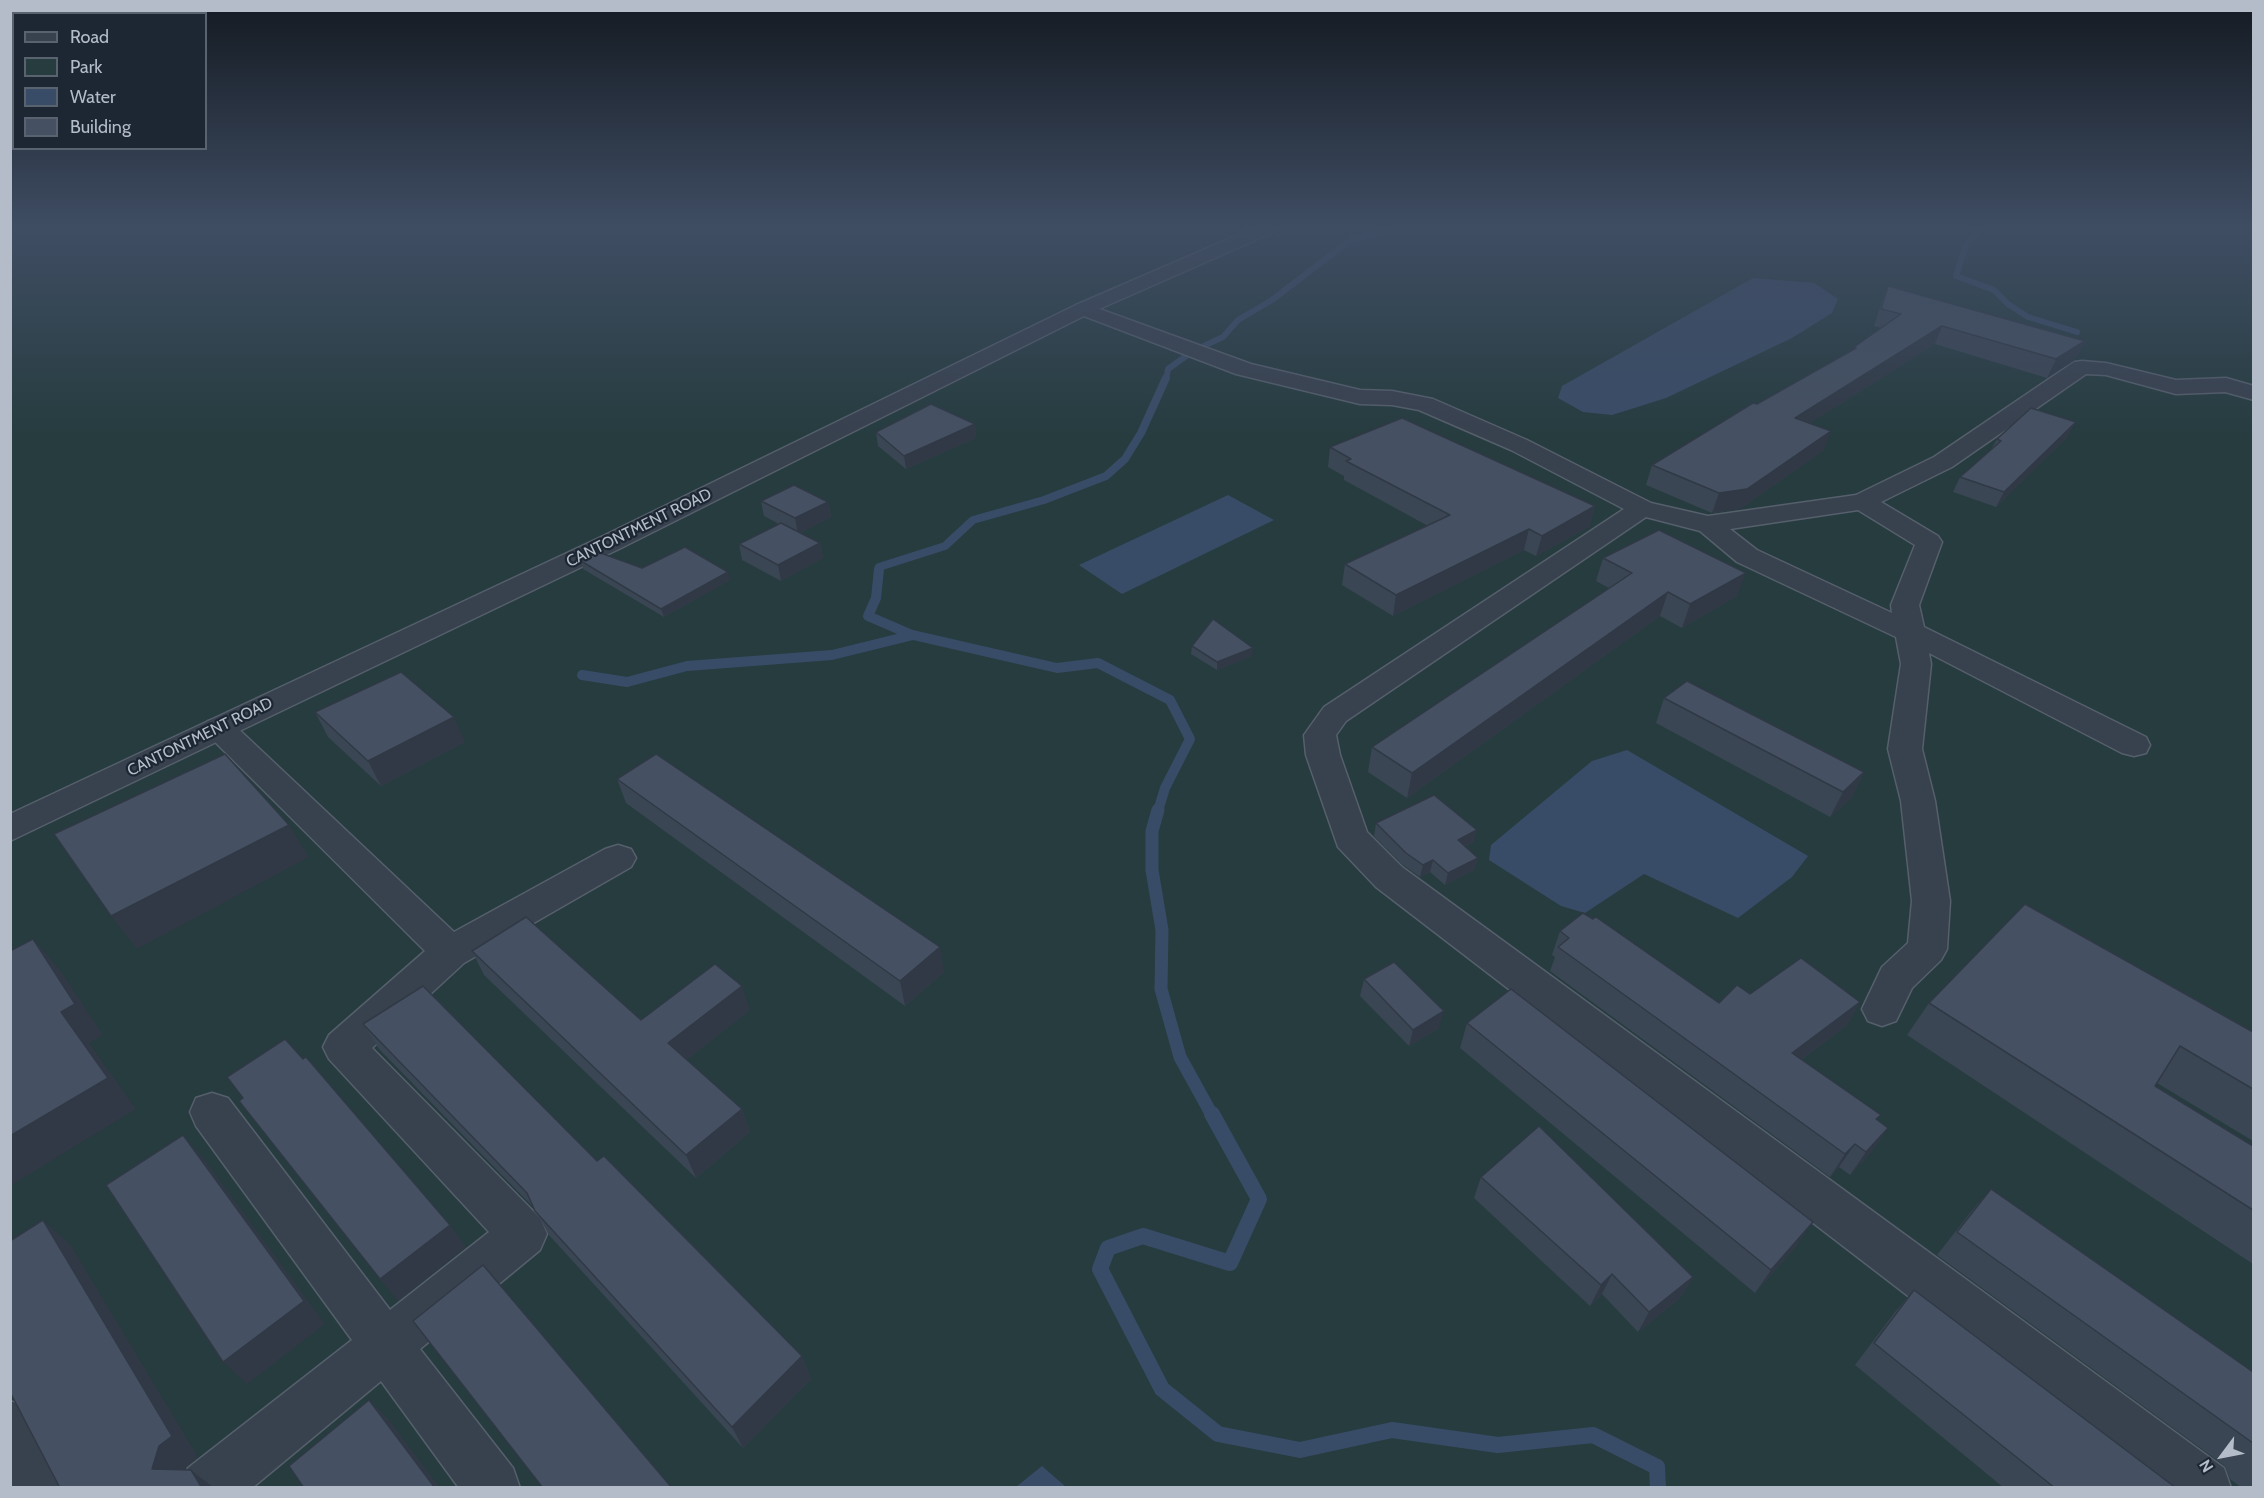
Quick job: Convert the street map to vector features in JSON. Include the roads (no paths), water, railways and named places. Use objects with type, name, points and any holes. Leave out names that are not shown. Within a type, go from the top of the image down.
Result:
[{"type":"street","name":"CANTONTMENT ROAD","points":[[10,829],[610,543],[1108,298]]},
{"type":"street","points":[[1083,309],[1244,369],[1360,397],[1392,398],[1425,404],[1519,445],[1642,508],[1686,521],[1708,524],[1862,502],[1943,462],[2082,367],[2106,369],[2176,387],[2226,386],[2253,393]]},
{"type":"street","points":[[1862,502],[1929,543],[1905,605],[1916,664],[1905,749],[1918,801],[1931,901],[1926,950],[1896,978],[1882,1009]]},
{"type":"street","points":[[1642,508],[1335,714],[1320,735],[1323,755],[1351,838],[1389,877],[2204,1488]]},
{"type":"street","points":[[1708,524],[1747,556],[1910,632],[2134,745]]},
{"type":"street","points":[[219,728],[450,952]]},
{"type":"street","points":[[208,1488],[523,1234],[345,1047],[450,952],[618,858]]},
{"type":"street","points":[[212,1112],[493,1488]]},
{"type":"street","points":[[10,1427],[40,1488]]},
{"type":"water","points":[[1718,298],[1838,299],[1832,313],[1792,338],[1666,398],[1612,415],[1583,412],[1558,398],[1562,386]]},
{"type":"water","points":[[1228,495],[1274,520],[1122,594],[1079,565]]},
{"type":"water","points":[[1627,750],[1808,856],[1792,877],[1738,918],[1644,874],[1585,913],[1561,906],[1489,860],[1491,845],[1592,761]]},
{"type":"water","points":[[1042,1466],[1066,1487],[1016,1487]]},
{"type":"waterway","points":[[1166,380],[1168,369],[1193,351],[1223,337],[1238,320],[1275,298]]},
{"type":"waterway","points":[[2002,298],[2028,317],[2077,332]]},
{"type":"waterway","points":[[879,569],[879,567],[945,546],[973,520],[1044,500],[1106,476],[1125,459],[1141,433],[1166,378]]},
{"type":"waterway","points":[[879,569],[876,598],[868,616],[912,635]]},
{"type":"waterway","points":[[582,675],[627,682],[687,666],[832,655],[913,635],[1057,668],[1098,663],[1170,700],[1190,739],[1165,788],[1158,811]]},
{"type":"waterway","points":[[1158,810],[1152,831],[1152,870],[1162,930],[1161,989],[1180,1057],[1212,1115]]},
{"type":"waterway","points":[[1212,1114],[1259,1199],[1230,1263],[1143,1236],[1108,1248],[1100,1269],[1162,1389],[1218,1434],[1300,1450],[1392,1430],[1498,1445],[1593,1435],[1657,1467],[1658,1488]]}]
